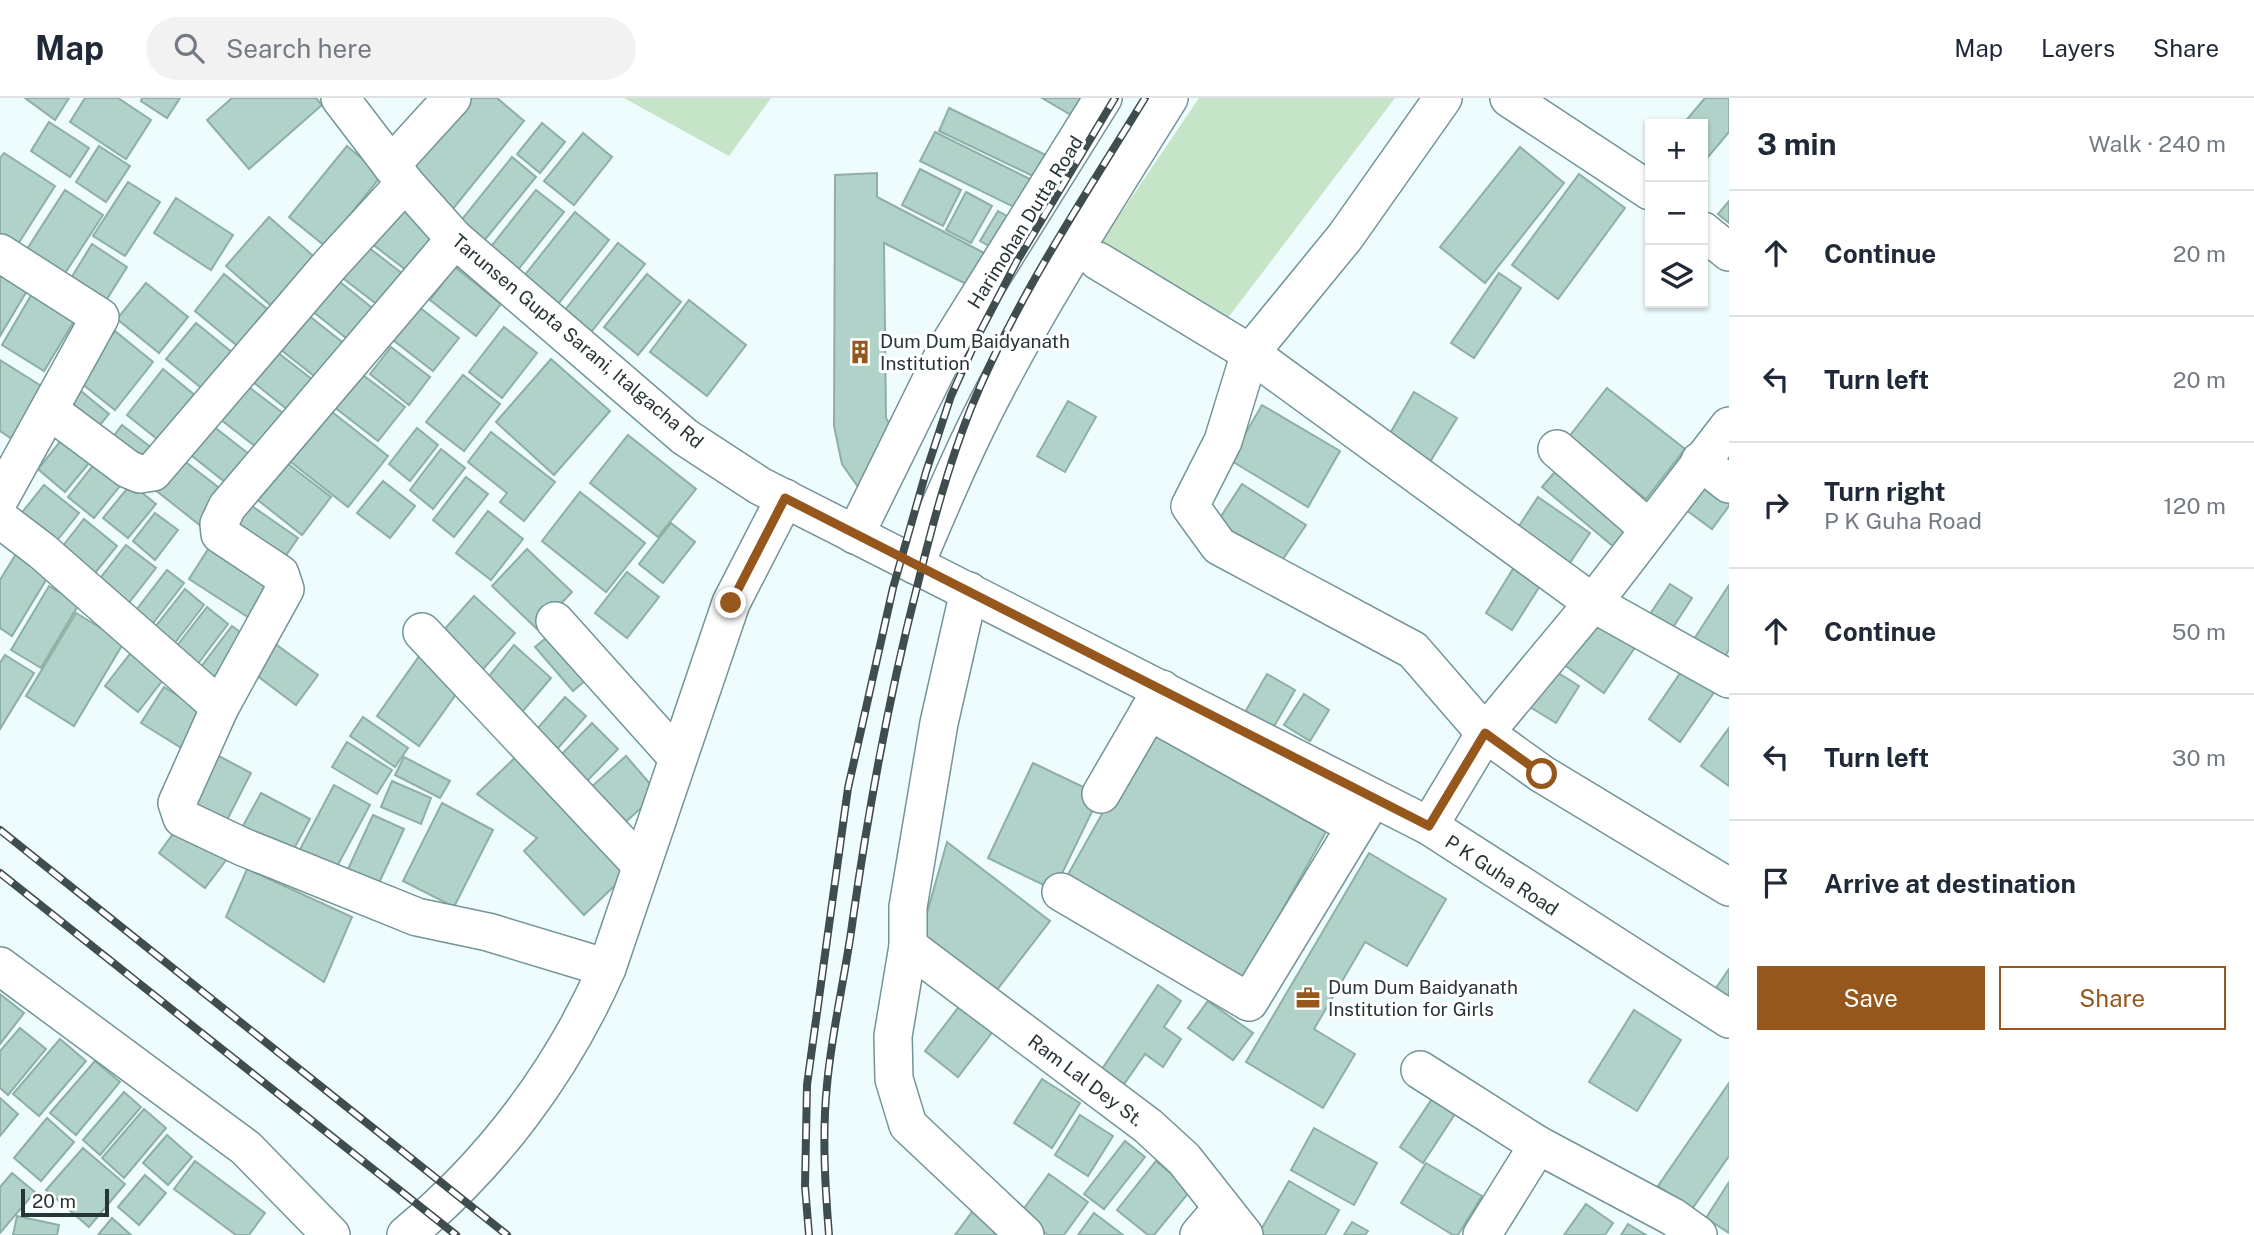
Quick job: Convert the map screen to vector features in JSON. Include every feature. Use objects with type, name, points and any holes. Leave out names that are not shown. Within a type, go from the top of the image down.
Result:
[{"type":"street","name":"Tarunsen Gupta Sarani, Italgacha Rd","points":[[340,98],[398,174],[455,239],[685,437],[760,486],[969,592]]},
{"type":"street","points":[[49,410],[128,469],[139,474],[153,472],[330,265],[452,98]]},
{"type":"street","name":"Harimohan Dutta Road","points":[[855,535],[947,348],[1103,98]]},
{"type":"street","points":[[915,565],[997,385],[1090,224],[1169,98]]},
{"type":"street","points":[[1443,98],[1345,237],[1250,353],[1223,441],[1190,506],[1219,546],[1413,650],[1485,733],[1542,774],[1729,887]]},
{"type":"street","points":[[1527,103],[1645,187]]},
{"type":"street","points":[[1708,235],[1729,252]]},
{"type":"street","points":[[455,239],[223,515],[219,524],[220,534],[280,574],[285,589],[219,707],[177,803],[183,818],[243,847],[416,917],[488,932],[607,968]]},
{"type":"street","points":[[0,253],[100,317],[0,498]]},
{"type":"street","points":[[1098,261],[1250,353],[1592,603],[1729,680]]},
{"type":"street","points":[[1429,826],[1485,733],[1592,603],[1729,426]]},
{"type":"street","points":[[1557,449],[1649,529]]},
{"type":"street","points":[[1700,461],[1729,484]]},
{"type":"street","points":[[407,1235],[455,1194],[529,1105],[570,1042],[607,968],[731,603],[785,498]]},
{"type":"street","points":[[0,519],[42,551],[219,707]]},
{"type":"street","points":[[969,592],[928,789],[908,906],[908,946],[893,1036],[894,1080],[908,1125],[1025,1235]]},
{"type":"street","name":"P K Guha Road","points":[[969,592],[1156,700],[1364,812],[1429,826],[1729,1018]]},
{"type":"street","points":[[555,621],[677,757]]},
{"type":"street","points":[[422,632],[640,865]]},
{"type":"street","points":[[1101,794],[1156,700]]},
{"type":"street","points":[[1061,892],[1250,1002],[1364,812]]},
{"type":"street","name":"Ram Lal Dey St.","points":[[908,946],[1148,1126],[1184,1159],[1222,1226]]},
{"type":"street","points":[[0,966],[246,1148],[331,1235]]},
{"type":"street","points":[[1420,1070],[1538,1144],[1673,1217],[1698,1235]]},
{"type":"street","points":[[1482,1235],[1538,1144]]},
{"type":"green space","points":[[624,98],[771,98],[729,156]]},
{"type":"green space","points":[[1199,98],[1395,98],[1221,327],[1094,253]]},
{"type":"building","points":[[25,98],[69,98],[55,120]]},
{"type":"building","points":[[85,98],[118,98],[151,120],[126,159],[70,122]]},
{"type":"building","points":[[142,98],[180,98],[167,118],[141,101]]},
{"type":"building","points":[[232,98],[316,98],[322,105],[249,169],[207,120]]},
{"type":"building","points":[[468,98],[497,98],[524,121],[452,210],[407,174]]},
{"type":"building","points":[[1042,98],[1095,98],[1081,121]]},
{"type":"building","points":[[1705,98],[1729,98],[1729,132],[1708,157],[1708,119],[1687,119]]},
{"type":"building","points":[[949,108],[1050,157],[1039,179],[939,131]]},
{"type":"building","points":[[49,122],[89,148],[70,177],[31,151]]},
{"type":"building","points":[[542,123],[565,142],[540,173],[517,154]]},
{"type":"building","points":[[935,132],[1032,180],[1018,209],[920,161]]},
{"type":"building","points":[[583,133],[612,157],[574,205],[544,181]]},
{"type":"building","points":[[99,146],[130,166],[106,202],[76,182]]},
{"type":"building","points":[[347,146],[382,175],[325,246],[289,217]]},
{"type":"building","points":[[1520,147],[1564,183],[1485,283],[1440,247]]},
{"type":"building","points":[[4,153],[55,186],[11,255],[0,248],[0,158]]},
{"type":"building","points":[[512,157],[536,177],[483,242],[459,223]]},
{"type":"building","points":[[920,169],[961,190],[943,226],[902,205]]},
{"type":"building","name":"Dum Dum Baidyanath Institution","points":[[877,173],[877,197],[988,255],[970,286],[884,243],[886,418],[894,431],[863,494],[842,464],[834,426],[835,175]]},
{"type":"building","points":[[1579,174],[1625,208],[1558,299],[1512,265]]},
{"type":"building","points":[[128,182],[160,202],[125,256],[93,236]]},
{"type":"building","points":[[65,190],[103,215],[58,284],[20,260]]},
{"type":"building","points":[[536,190],[564,212],[517,271],[489,249]]},
{"type":"building","points":[[966,192],[992,206],[971,243],[946,230]]},
{"type":"building","points":[[176,198],[233,235],[211,270],[154,233]]},
{"type":"building","points":[[1729,201],[1729,223],[1718,214]]},
{"type":"building","points":[[396,202],[444,240],[415,277],[367,240]]},
{"type":"building","points":[[998,211],[1014,220],[996,250],[980,241]]},
{"type":"building","points":[[575,212],[609,240],[554,309],[520,281]]},
{"type":"building","points":[[269,217],[319,261],[276,310],[226,266]]},
{"type":"building","points":[[618,243],[645,264],[584,341],[557,320]]},
{"type":"building","points":[[92,244],[127,267],[100,310],[65,288]]},
{"type":"building","points":[[364,244],[412,281],[387,312],[340,276]]},
{"type":"building","points":[[0,266],[31,284],[0,336]]},
{"type":"building","points":[[455,267],[501,304],[476,336],[430,300]]},
{"type":"building","points":[[1499,273],[1521,288],[1474,358],[1451,343]]},
{"type":"building","points":[[224,274],[276,316],[246,353],[195,311]]},
{"type":"building","points":[[647,274],[681,302],[638,355],[604,327]]},
{"type":"building","points":[[335,278],[381,315],[356,346],[311,310]]},
{"type":"building","points":[[146,283],[188,317],[159,353],[117,319]]},
{"type":"building","points":[[36,287],[79,313],[44,371],[2,345]]},
{"type":"building","points":[[689,300],[746,345],[707,396],[650,352]]},
{"type":"building","points":[[419,307],[459,338],[433,371],[393,340]]},
{"type":"building","points":[[303,311],[351,349],[323,383],[275,345]]},
{"type":"building","points":[[196,323],[239,358],[210,395],[166,359]]},
{"type":"building","points":[[504,327],[537,353],[502,398],[469,372]]},
{"type":"building","points":[[115,331],[153,362],[115,410],[76,379]]},
{"type":"building","points":[[391,347],[430,377],[409,405],[370,374]]},
{"type":"building","points":[[272,348],[318,384],[294,415],[248,378]]},
{"type":"building","points":[[551,359],[610,411],[554,475],[496,422]]},
{"type":"building","points":[[0,360],[43,387],[12,439],[0,431]]},
{"type":"building","points":[[163,369],[202,401],[166,446],[127,415]]},
{"type":"building","points":[[359,372],[405,407],[378,441],[333,406]]},
{"type":"building","points":[[463,375],[500,404],[464,451],[426,422]]},
{"type":"building","points":[[237,378],[292,420],[265,454],[211,412]]},
{"type":"building","points":[[1607,388],[1685,449],[1646,499],[1568,438]]},
{"type":"building","points":[[81,391],[109,414],[90,437],[62,414]]},
{"type":"building","points":[[1414,392],[1457,418],[1427,467],[1385,442]]},
{"type":"building","points":[[1068,401],[1096,417],[1065,472],[1037,456]]},
{"type":"building","points":[[1262,405],[1340,451],[1308,507],[1230,460]]},
{"type":"building","points":[[327,408],[388,456],[348,507],[287,459]]},
{"type":"building","points":[[204,419],[258,461],[235,490],[182,448]]},
{"type":"building","points":[[122,425],[157,452],[141,472],[107,445]]},
{"type":"building","points":[[417,428],[438,445],[410,481],[389,464]]},
{"type":"building","points":[[491,432],[555,482],[524,521],[500,502],[507,493],[468,462]]},
{"type":"building","points":[[67,433],[95,456],[65,492],[38,469]]},
{"type":"building","points":[[628,435],[696,489],[658,537],[590,483]]},
{"type":"building","points":[[441,449],[465,468],[433,509],[410,490]]},
{"type":"building","points":[[174,453],[231,497],[206,530],[149,485]]},
{"type":"building","points":[[99,458],[125,480],[94,518],[68,497]]},
{"type":"building","points":[[283,460],[331,497],[302,535],[254,497]]},
{"type":"building","points":[[1561,465],[1638,529],[1620,552],[1542,487]]},
{"type":"building","points":[[1706,474],[1729,491],[1729,506],[1712,529],[1682,507]]},
{"type":"building","points":[[466,477],[488,494],[454,537],[433,520]]},
{"type":"building","points":[[383,481],[415,506],[390,538],[357,513]]},
{"type":"building","points":[[131,484],[156,504],[128,538],[103,518]]},
{"type":"building","points":[[1242,484],[1306,525],[1277,568],[1214,527]]},
{"type":"building","points":[[44,485],[79,513],[55,543],[20,515]]},
{"type":"building","points":[[580,492],[645,543],[606,592],[542,541]]},
{"type":"building","points":[[1538,497],[1590,533],[1565,570],[1513,535]]},
{"type":"building","points":[[246,502],[298,538],[278,567],[226,531]]},
{"type":"building","points":[[488,511],[523,539],[491,580],[456,553]]},
{"type":"building","points":[[155,513],[178,530],[155,560],[133,541]]},
{"type":"building","points":[[84,519],[117,546],[95,573],[62,547]]},
{"type":"building","points":[[671,523],[695,542],[663,583],[639,564]]},
{"type":"building","points":[[214,540],[276,580],[251,619],[189,579]]},
{"type":"building","points":[[126,545],[156,568],[121,613],[91,590]]},
{"type":"building","points":[[527,549],[572,592],[537,629],[492,586]]},
{"type":"building","points":[[16,554],[49,575],[12,636],[0,628],[0,580]]},
{"type":"building","points":[[1516,564],[1543,581],[1512,630],[1486,613]]},
{"type":"building","points":[[167,570],[184,583],[144,635],[127,622]]},
{"type":"building","points":[[627,572],[659,597],[627,638],[595,613]]},
{"type":"building","points":[[1670,584],[1692,598],[1666,638],[1644,623]]},
{"type":"building","points":[[1729,585],[1729,650],[1717,669],[1687,650]]},
{"type":"building","points":[[49,586],[79,604],[41,668],[11,650]]},
{"type":"building","points":[[185,589],[204,605],[168,652],[148,636]]},
{"type":"building","points":[[474,596],[515,633],[477,676],[436,639]]},
{"type":"building","points":[[207,607],[228,624],[191,673],[169,656]]},
{"type":"building","points":[[76,613],[124,642],[74,726],[26,696]]},
{"type":"building","points":[[1594,613],[1638,643],[1604,693],[1560,662]]},
{"type":"building","points":[[232,626],[252,641],[214,691],[194,676]]},
{"type":"building","points":[[555,631],[593,674],[573,691],[535,647]]},
{"type":"building","points":[[270,640],[318,675],[296,705],[248,669]]},
{"type":"building","points":[[514,645],[551,678],[517,718],[482,685]]},
{"type":"building","points":[[133,650],[166,676],[138,712],[105,686]]},
{"type":"building","points":[[5,655],[34,673],[0,729],[0,663]]},
{"type":"building","points":[[420,655],[462,686],[419,746],[377,716]]},
{"type":"building","points":[[1685,666],[1717,688],[1680,742],[1649,719]]},
{"type":"building","points":[[1549,667],[1579,686],[1556,723],[1525,704]]},
{"type":"building","points":[[1267,674],[1295,690],[1272,730],[1244,714]]},
{"type":"building","points":[[164,687],[210,716],[188,752],[141,723]]},
{"type":"building","points":[[1304,694],[1329,710],[1310,741],[1284,725]]},
{"type":"building","points":[[565,697],[586,716],[552,755],[531,736]]},
{"type":"building","points":[[363,717],[408,748],[395,767],[350,736]]},
{"type":"building","points":[[592,723],[618,749],[585,783],[559,757]]},
{"type":"building","points":[[1729,728],[1729,786],[1701,766]]},
{"type":"building","points":[[1148,732],[1326,832],[1244,978],[1066,878]]},
{"type":"building","points":[[347,742],[392,770],[377,794],[332,767]]},
{"type":"building","points":[[215,754],[251,773],[225,824],[188,805]]},
{"type":"building","points":[[519,754],[629,872],[584,915],[524,851],[537,838],[477,794]]},
{"type":"building","points":[[626,756],[658,793],[621,826],[589,789]]},
{"type":"building","points":[[404,757],[450,781],[440,798],[395,775]]},
{"type":"building","points":[[1033,763],[1100,795],[1054,890],[988,858]]},
{"type":"building","points":[[392,781],[431,798],[421,824],[381,807]]},
{"type":"building","points":[[334,785],[370,805],[333,874],[297,855]]},
{"type":"building","points":[[261,793],[310,819],[288,860],[239,833]]},
{"type":"building","points":[[442,803],[493,830],[454,907],[403,881]]},
{"type":"building","points":[[373,815],[404,829],[379,883],[348,869]]},
{"type":"building","points":[[181,823],[227,859],[205,888],[159,853]]},
{"type":"building","points":[[947,842],[1050,921],[993,995],[920,938]]},
{"type":"building","name":"Dum Dum Baidyanath Institution for Girls","points":[[1369,853],[1446,899],[1407,966],[1365,942],[1314,1029],[1355,1054],[1323,1108],[1246,1062]]},
{"type":"building","points":[[247,869],[352,917],[324,982],[226,917]]},
{"type":"building","points":[[1729,969],[1729,997],[1716,988]]},
{"type":"building","points":[[1158,985],[1181,1001],[1164,1027],[1181,1039],[1163,1067],[1145,1054],[1120,1090],[1098,1075]]},
{"type":"building","points":[[0,994],[24,1013],[0,1044]]},
{"type":"building","points":[[1208,1001],[1253,1033],[1233,1060],[1188,1028]]},
{"type":"building","points":[[961,1004],[994,1030],[958,1077],[925,1051]]},
{"type":"building","points":[[1634,1010],[1681,1040],[1637,1111],[1589,1082]]},
{"type":"building","points":[[20,1028],[46,1049],[8,1095],[0,1088],[0,1051]]},
{"type":"building","points":[[60,1039],[86,1061],[39,1116],[13,1094]]},
{"type":"building","points":[[95,1061],[120,1082],[76,1135],[50,1113]]},
{"type":"building","points":[[1042,1079],[1080,1103],[1052,1148],[1014,1123]]},
{"type":"building","points":[[1729,1083],[1729,1156],[1692,1209],[1658,1186]]},
{"type":"building","points":[[124,1092],[141,1107],[100,1155],[83,1140]]},
{"type":"building","points":[[0,1098],[18,1114],[0,1136]]},
{"type":"building","points":[[1432,1099],[1455,1114],[1423,1163],[1400,1147]]},
{"type":"building","points":[[144,1109],[166,1128],[124,1178],[102,1158]]},
{"type":"building","points":[[1080,1115],[1113,1136],[1088,1176],[1055,1155]]},
{"type":"building","points":[[47,1118],[74,1142],[41,1181],[14,1158]]},
{"type":"building","points":[[1314,1128],[1377,1163],[1354,1205],[1291,1170]]},
{"type":"building","points":[[167,1135],[192,1157],[168,1185],[143,1163]]},
{"type":"building","points":[[1125,1141],[1145,1157],[1104,1209],[1084,1194]]},
{"type":"building","points":[[83,1148],[125,1184],[89,1227],[46,1190]]},
{"type":"building","points":[[195,1161],[265,1213],[249,1235],[236,1235],[174,1189]]},
{"type":"building","points":[[1156,1161],[1191,1190],[1154,1235],[1148,1235],[1117,1210]]},
{"type":"building","points":[[1426,1163],[1482,1196],[1458,1235],[1453,1235],[1401,1203]]},
{"type":"building","points":[[12,1173],[35,1192],[0,1233],[0,1187]]},
{"type":"building","points":[[1049,1174],[1088,1202],[1064,1235],[1048,1235],[1020,1214]]},
{"type":"building","points":[[145,1175],[166,1193],[139,1225],[118,1207]]},
{"type":"building","points":[[1289,1181],[1339,1210],[1325,1235],[1258,1235]]},
{"type":"building","points":[[1729,1182],[1729,1233],[1706,1218]]},
{"type":"building","points":[[1586,1204],[1613,1223],[1605,1235],[1564,1235]]},
{"type":"building","points":[[975,1208],[1012,1235],[955,1235]]},
{"type":"building","points":[[1094,1213],[1123,1235],[1078,1235]]},
{"type":"building","points":[[17,1216],[59,1225],[57,1235],[13,1235]]},
{"type":"building","points":[[112,1218],[131,1235],[98,1235]]},
{"type":"building","points":[[1352,1222],[1368,1231],[1365,1235],[1344,1235]]},
{"type":"building","points":[[1628,1224],[1646,1235],[1621,1235]]},
{"type":"railway","points":[[809,1235],[805,1186],[807,1085],[848,788],[893,588],[951,396],[1017,261],[1115,98]]},
{"type":"railway","points":[[829,1235],[825,1122],[832,1043],[880,751],[897,669],[935,519],[971,408],[1008,327],[1145,98]]},
{"type":"railway","points":[[0,830],[507,1235]]},
{"type":"railway","points":[[0,873],[456,1235]]},
{"type":"place","name":"Dum Dum Baidyanath Institution","points":[[860,352]]},
{"type":"place","name":"Dum Dum Baidyanath Institution for Girls","points":[[1308,998]]},
{"type":"route","points":[[731,603],[785,498],[1429,826],[1485,733],[1542,774]]}]
